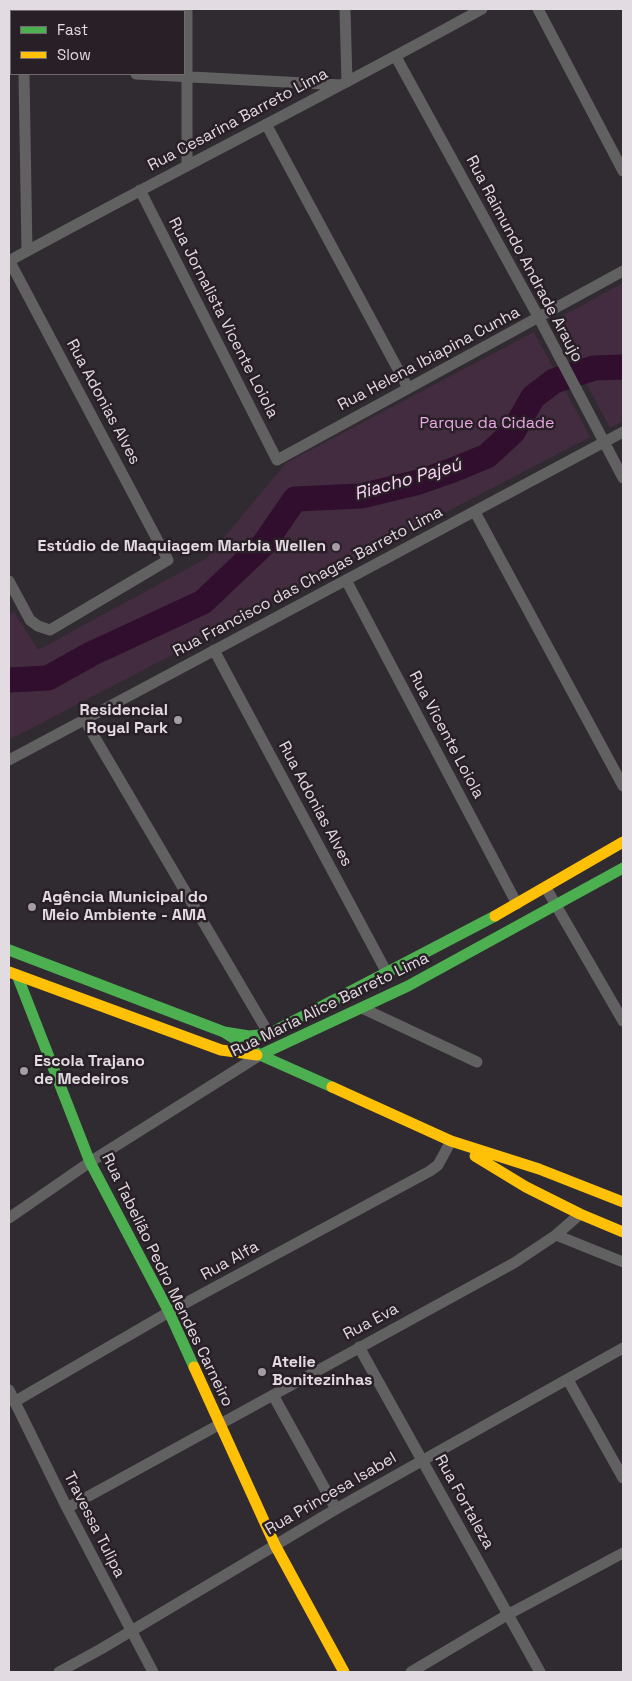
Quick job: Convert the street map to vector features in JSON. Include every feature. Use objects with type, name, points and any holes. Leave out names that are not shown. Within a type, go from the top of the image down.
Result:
[{"type":"street","points":[[187,9],[187,166]]},
{"type":"street","points":[[149,75],[344,84],[346,9]]},
{"type":"street","name":"Rua Cesarina Barreto Lima","points":[[9,260],[396,57],[482,9]]},
{"type":"street","points":[[538,9],[623,171]]},
{"type":"street","name":"Rua Raimundo Andrade Araujo","points":[[396,57],[623,478]]},
{"type":"street","points":[[24,75],[27,251]]},
{"type":"street","points":[[266,124],[408,388]]},
{"type":"street","name":"Rua Jornalista Vicente Loiola","points":[[140,190],[277,460]]},
{"type":"street","name":"Rua Adonias Alves","points":[[9,260],[168,560],[50,630],[38,626],[30,620],[13,599]]},
{"type":"street","name":"Rua Helena Ibiapina Cunha","points":[[277,460],[623,271]]},
{"type":"street","name":"Rua Francisco das Chagas Barreto Lima","points":[[9,760],[623,432]]},
{"type":"street","points":[[475,512],[623,786]]},
{"type":"street","name":"Rua Vicente Loiola","points":[[346,580],[517,904]]},
{"type":"street","points":[[9,581],[13,599]]},
{"type":"street","name":"Rua Adonias Alves","points":[[214,650],[387,973]]},
{"type":"street","points":[[84,719],[269,1034],[265,1039],[260,1055]]},
{"type":"street","name":"Rua Maria Alice Barreto Lima","points":[[224,1032],[249,1036],[269,1034],[517,904],[623,842]]},
{"type":"street","name":"Rua Maria Alice Barreto Lima","points":[[9,1218],[90,1162],[260,1055],[408,986],[623,868]]},
{"type":"street","points":[[546,888],[623,1021]]},
{"type":"street","points":[[9,950],[224,1032],[260,1055],[451,1141],[539,1169],[622,1200]]},
{"type":"street","points":[[13,974],[221,1050],[260,1055]]},
{"type":"street","name":"Rua Tabelião Pedro Mendes Carneiro","points":[[13,974],[90,1162],[169,1312],[275,1545],[344,1672]]},
{"type":"street","points":[[362,1008],[477,1062]]},
{"type":"street","points":[[451,1141],[526,1187],[580,1214],[623,1232]]},
{"type":"street","name":"Rua Alfa","points":[[14,1402],[169,1312],[430,1170],[438,1165],[451,1141]]},
{"type":"street","name":"Rua Eva","points":[[67,1508],[514,1264],[556,1235],[580,1214]]},
{"type":"street","points":[[556,1235],[623,1262]]},
{"type":"street","name":"Rua Fortaleza","points":[[359,1347],[540,1672]]},
{"type":"street","name":"Rua Princesa Isabel","points":[[59,1672],[94,1654],[336,1509],[623,1348]]},
{"type":"street","points":[[568,1380],[623,1478]]},
{"type":"street","name":"Travessa Tulipa","points":[[9,1390],[67,1508],[153,1672]]},
{"type":"street","points":[[273,1395],[336,1509]]},
{"type":"street","points":[[411,1672],[508,1615],[623,1553]]},
{"type":"green space","name":"Parque da Cidade","points":[[623,283],[623,421],[610,428],[553,321]]},
{"type":"green space","name":"Parque da Cidade","points":[[534,332],[590,437],[9,740],[9,614],[14,612],[38,650],[207,558],[286,463]]},
{"type":"waterway","name":"Riacho Pajeú","points":[[9,680],[48,678],[91,654],[203,602],[264,544],[295,499],[361,496],[419,482],[453,470],[487,456],[513,432],[533,397],[554,381],[594,368],[623,367]]},
{"type":"traffic: fast","points":[[260,1055],[408,986],[623,868]]},
{"type":"traffic: fast","points":[[224,1032],[249,1036],[269,1034],[495,916]]},
{"type":"traffic: fast","points":[[9,950],[224,1032],[260,1055],[332,1087]]},
{"type":"traffic: fast","points":[[17,975],[90,1162],[169,1312],[194,1367]]},
{"type":"traffic: slow","points":[[495,916],[623,842]]},
{"type":"traffic: slow","points":[[9,972],[221,1050],[257,1055]]},
{"type":"traffic: slow","points":[[332,1087],[451,1141],[539,1169],[623,1202]]},
{"type":"traffic: slow","points":[[475,1156],[526,1187],[580,1214],[623,1232]]},
{"type":"traffic: slow","points":[[194,1367],[275,1545],[344,1672]]},
{"type":"place","name":"Estúdio de Maquiagem Marbia Wellen","points":[[336,547]]},
{"type":"place","name":"Residencial Royal Park","points":[[178,720]]},
{"type":"place","name":"Agência Municipal do Meio Ambiente - AMA","points":[[32,907]]},
{"type":"place","name":"Escola Trajano de Medeiros","points":[[24,1071]]},
{"type":"place","name":"Atelie Bonitezinhas","points":[[262,1372]]}]
